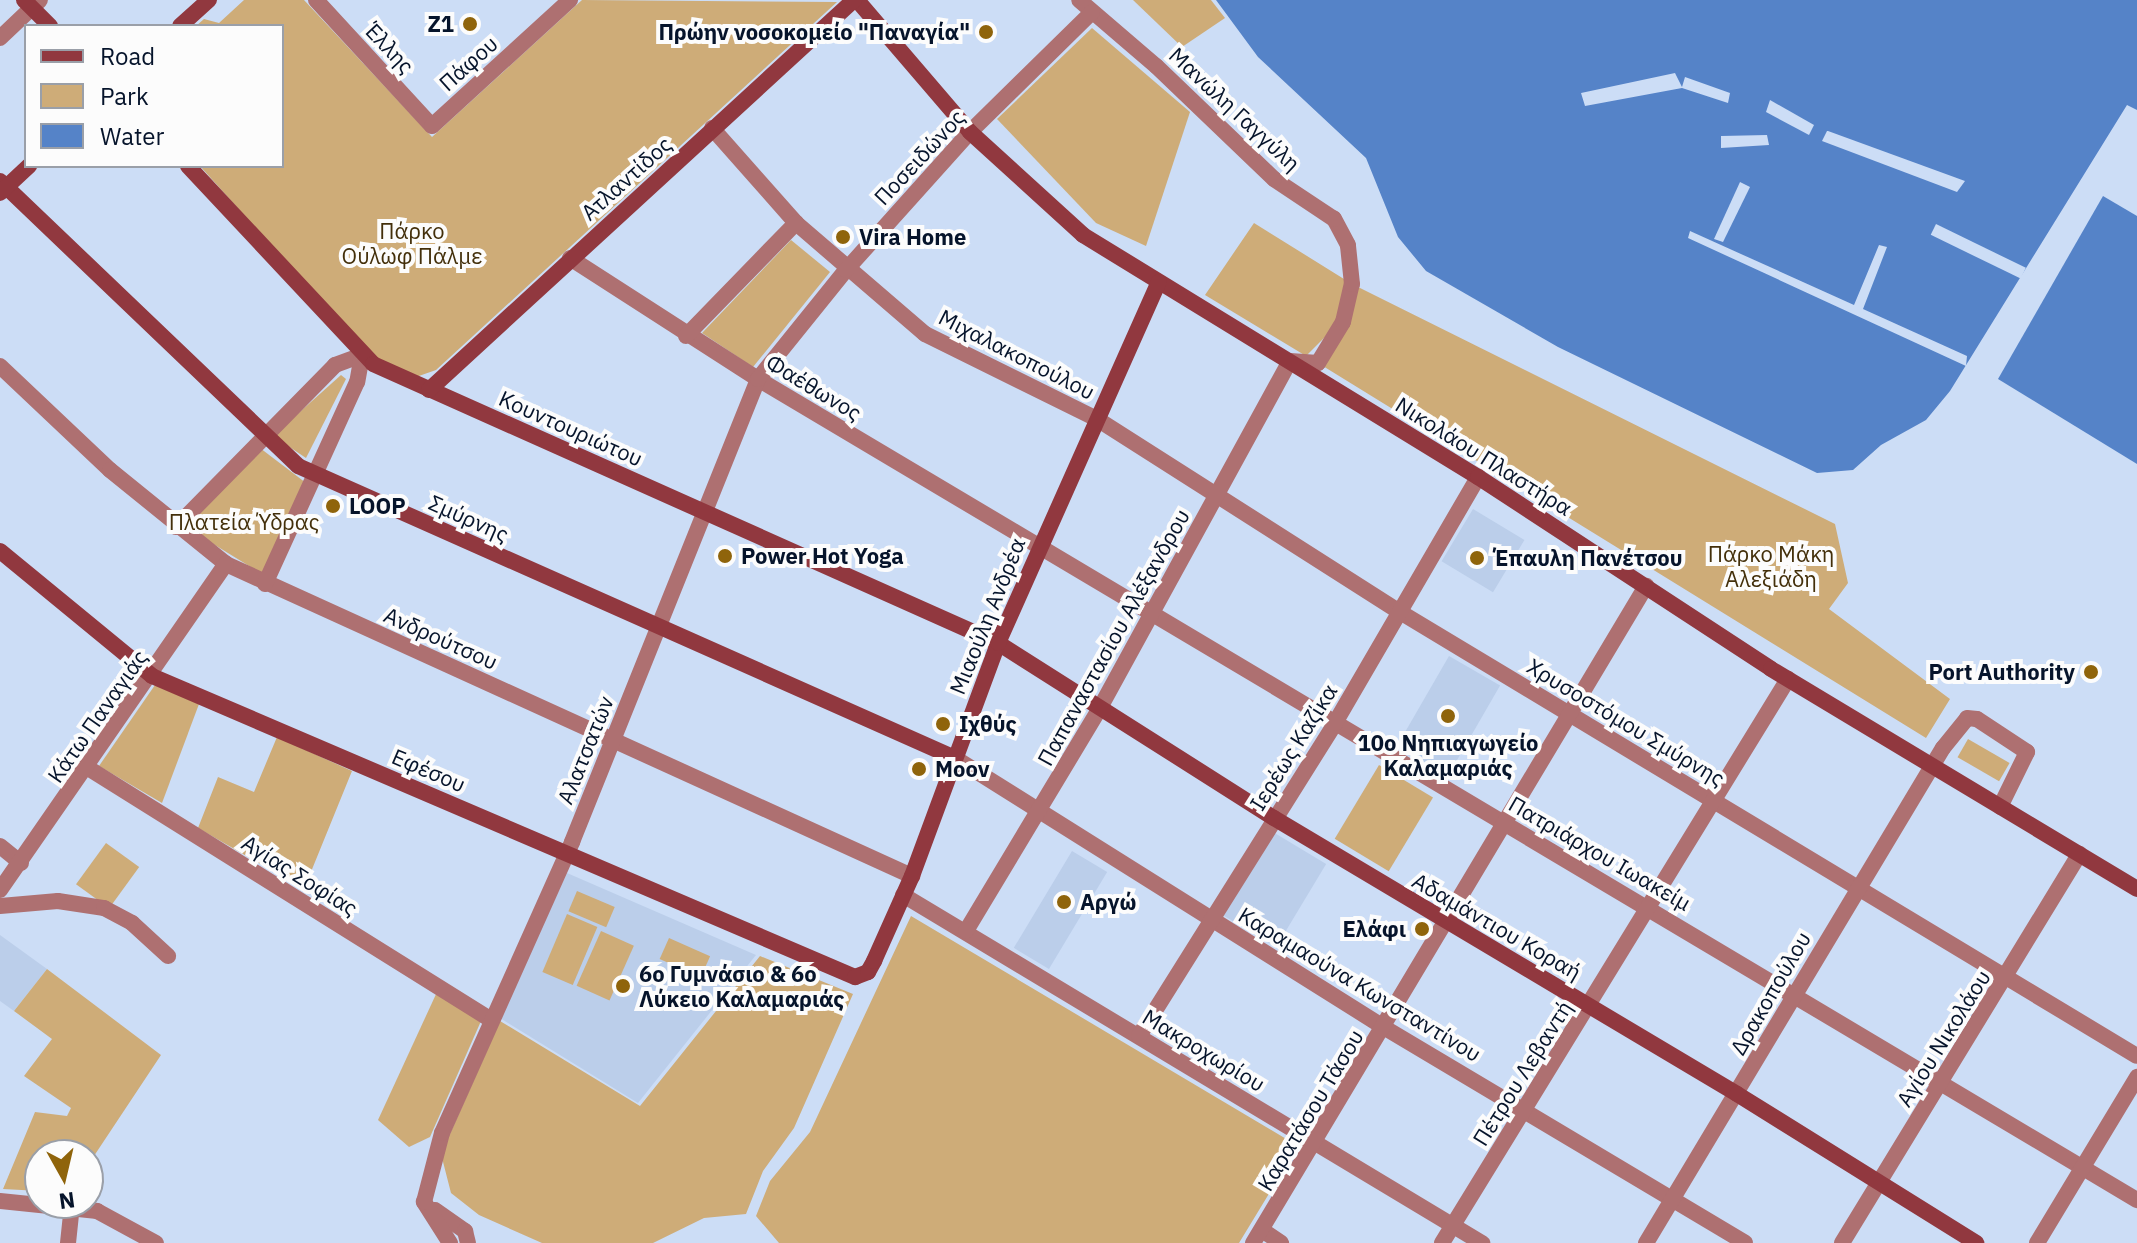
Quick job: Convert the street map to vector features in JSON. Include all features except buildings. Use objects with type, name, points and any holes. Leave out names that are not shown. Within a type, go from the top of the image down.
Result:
[{"type":"main road","points":[[182,24],[209,0]]},
{"type":"main road","name":"Ατλαντίδος","points":[[429,390],[855,0]]},
{"type":"main road","name":"Νικολάου Πλαστήρα","points":[[855,0],[970,132],[1083,235],[1478,477],[1788,679],[2137,889]]},
{"type":"main road","points":[[32,3],[48,24]]},
{"type":"main road","points":[[2,187],[26,168]]},
{"type":"main road","name":"Κουντουριώτου","points":[[190,168],[362,355],[429,390],[998,643]]},
{"type":"main road","name":"Σμύρνης","points":[[2,187],[285,458],[955,758]]},
{"type":"main road","name":"Μιαούλη Ανδρέα","points":[[868,972],[912,876],[998,643],[1159,282]]},
{"type":"main road","name":"Εφέσου","points":[[0,551],[152,676],[850,977],[868,972]]},
{"type":"main road","name":"Αδαμάντιου Κοραή","points":[[998,643],[1274,818],[1737,1094],[1976,1243]]},
{"type":"street","name":"Έλλης","points":[[316,0],[432,126]]},
{"type":"street","name":"Πάφου","points":[[432,126],[570,0]]},
{"type":"street","name":"Μανώλη Γαγγύλη","points":[[1079,0],[1274,179],[1334,219],[1344,233],[1352,284],[1343,322],[1318,363],[1290,361]]},
{"type":"street","points":[[0,38],[32,3]]},
{"type":"street","name":"Ποσειδώνος","points":[[758,379],[846,270],[970,132],[1092,12]]},
{"type":"street","name":"Μιχαλακοπούλου","points":[[712,128],[796,223],[846,270],[925,334],[1097,419]]},
{"type":"street","points":[[686,336],[796,223]]},
{"type":"street","name":"Φαέθωνος","points":[[570,258],[686,336],[1039,547]]},
{"type":"street","points":[[176,527],[335,365],[362,355],[361,373],[265,584]]},
{"type":"street","name":"Παπαναστασίου Αλέξανδρου","points":[[966,931],[1101,706],[1290,361]]},
{"type":"street","name":"Ανδρούτσου","points":[[0,366],[176,527],[226,564],[912,876]]},
{"type":"street","name":"Αλατσατών","points":[[424,1202],[442,1133],[489,1019],[567,853],[758,379]]},
{"type":"street","name":"Χρυσοστόμου Σμύρνης","points":[[1097,419],[1400,612],[2137,1056]]},
{"type":"street","name":"Ιερέως Καζίκα","points":[[1139,1036],[1335,723],[1478,477]]},
{"type":"street","name":"Πατριάρχου Ιωακείμ","points":[[1039,547],[1152,609],[1335,723],[1942,1080],[2137,1200]]},
{"type":"street","name":"Κάτω Παναγιάς","points":[[0,890],[152,676],[226,564]]},
{"type":"street","name":"Καρατάσου Τάσου","points":[[1257,1237],[1317,1145],[1646,586]]},
{"type":"street","name":"Πέτρου Λεβαντή","points":[[1442,1243],[1788,679]]},
{"type":"street","name":"Δρακοπούλου","points":[[1646,1243],[1932,766],[1959,722],[1967,718],[2000,732],[2027,752],[2000,807]]},
{"type":"street","name":"Καραμαούνα Κωνσταντίνου","points":[[955,758],[1385,1028],[1745,1243]]},
{"type":"street","name":"Αγίας Σοφίας","points":[[88,768],[489,1019]]},
{"type":"street","points":[[0,846],[21,863]]},
{"type":"street","name":"Αγίου Νικολάου","points":[[1842,1243],[2007,977],[2079,854]]},
{"type":"street","name":"Μακροχωρίου","points":[[903,895],[1482,1243]]},
{"type":"street","points":[[0,906],[58,901],[104,908],[132,923],[168,956]]},
{"type":"street","points":[[2037,1243],[2137,1077]]},
{"type":"street","points":[[0,1201],[24,1203]]},
{"type":"street","points":[[424,1202],[450,1243]]},
{"type":"street","points":[[424,1202],[465,1231],[468,1243]]},
{"type":"street","points":[[104,1215],[116,1219],[156,1243]]},
{"type":"street","points":[[68,1243],[71,1219]]},
{"type":"street","points":[[1257,1237],[1281,1243]]},
{"type":"shaded area","points":[[1473,509],[1524,540],[1493,592],[1442,561]]},
{"type":"shaded area","name":"10ο Νηπιαγωγείο Καλαμαριάς","points":[[1449,656],[1500,685],[1448,776],[1397,746]]},
{"type":"shaded area","points":[[1273,832],[1326,864],[1276,947],[1223,915]]},
{"type":"shaded area","name":"Αργώ","points":[[1072,851],[1107,872],[1049,969],[1014,948]]},
{"type":"shaded area","name":"6ο Γυμνάσιο & 6ο Λύκειο Καλαμαριάς","points":[[567,873],[756,955],[638,1103],[500,1018]]},
{"type":"shaded area","points":[[0,935],[47,969],[14,1011],[0,1001]]},
{"type":"green space","name":"Πάρκο Ούλωφ Πάλμε","points":[[244,0],[304,0],[432,137],[582,0],[837,2],[436,370],[416,377],[370,356],[202,168],[284,168],[284,24],[198,24],[204,19],[219,23]]},
{"type":"green space","points":[[1133,0],[1211,0],[1225,18],[1182,47]]},
{"type":"green space","points":[[1092,28],[1190,112],[1146,246],[1096,223],[997,119]]},
{"type":"green space","name":"Πάρκο Μάκη Αλεξιάδη","points":[[1254,223],[1352,284],[1835,524],[1848,583],[1829,609],[1950,699],[1926,738],[1318,363],[1330,332],[1306,356],[1205,295]]},
{"type":"green space","points":[[791,240],[830,272],[753,367],[702,333]]},
{"type":"green space","points":[[341,375],[346,379],[306,458],[273,436]]},
{"type":"green space","name":"Πλατεία Ύδρας","points":[[260,448],[306,483],[262,574],[184,526]]},
{"type":"green space","points":[[155,685],[199,704],[162,803],[99,766]]},
{"type":"green space","points":[[277,737],[352,771],[304,889],[198,828],[218,777],[254,792]]},
{"type":"green space","points":[[1968,739],[2010,763],[1999,781],[1958,757]]},
{"type":"green space","points":[[1379,765],[1433,797],[1389,871],[1335,839]]},
{"type":"green space","points":[[106,843],[139,867],[109,908],[76,884]]},
{"type":"green space","points":[[577,891],[615,907],[606,927],[568,911]]},
{"type":"green space","points":[[567,914],[597,927],[573,985],[542,972]]},
{"type":"green space","points":[[911,916],[1298,1146],[1239,1243],[779,1243],[756,1216],[770,1181],[810,1132]]},
{"type":"green space","points":[[601,931],[634,946],[609,1000],[577,986]]},
{"type":"green space","points":[[669,938],[710,956],[701,977],[660,959]]},
{"type":"green space","points":[[760,956],[853,994],[794,1128],[763,1171],[746,1214],[704,1218],[653,1243],[542,1243],[479,1215],[451,1193],[441,1154],[500,1021],[640,1106]]},
{"type":"green space","points":[[47,969],[161,1055],[104,1141],[24,1139],[24,1190],[3,1189],[35,1112],[67,1116],[71,1108],[24,1076],[52,1039],[14,1011]]},
{"type":"green space","points":[[437,992],[481,1021],[430,1137],[409,1147],[378,1120]]},
{"type":"water","points":[[1216,0],[2137,0],[2137,110],[2127,105],[1950,391],[1926,420],[1881,445],[1853,470],[1817,473],[1558,347],[1426,271],[1398,237],[1366,158],[1258,57]]},
{"type":"water","points":[[2103,196],[2137,216],[2137,464],[1998,379]]},
{"type":"pier","points":[[1675,73],[1682,87],[1685,77],[1730,93],[1728,103],[1682,88],[1585,106],[1581,93]]},
{"type":"pier","points":[[1770,100],[1814,125],[1809,135],[1766,112]]},
{"type":"pier","points":[[1827,131],[1965,181],[1957,192],[1822,141]]},
{"type":"pier","points":[[1767,135],[1769,145],[1721,148],[1721,136]]},
{"type":"pier","points":[[1740,182],[1750,187],[1723,242],[1714,239]]},
{"type":"pier","points":[[1936,224],[2026,268],[2021,279],[1931,235]]},
{"type":"pier","points":[[1690,231],[1854,305],[1879,245],[1887,247],[1863,309],[1967,356],[1966,366],[1688,238]]},
{"type":"place","name":"Ζ1","points":[[470,24]]},
{"type":"place","name":"Πρώην νοσοκομείο \"Παναγία\"","points":[[986,32]]},
{"type":"place","name":"Vira Home","points":[[843,237]]},
{"type":"place","name":"LOOP","points":[[333,506]]},
{"type":"place","name":"Power Hot Yoga","points":[[725,556]]},
{"type":"place","name":"Έπαυλη Πανέτσου","points":[[1477,558]]},
{"type":"place","name":"Port Authority","points":[[2091,672]]},
{"type":"place","name":"10ο Νηπιαγωγείο Καλαμαριάς","points":[[1448,716]]},
{"type":"place","name":"Ιχθύς","points":[[943,724]]},
{"type":"place","name":"Moov","points":[[919,769]]},
{"type":"place","name":"Αργώ","points":[[1064,902]]},
{"type":"place","name":"Ελάφι","points":[[1422,929]]},
{"type":"place","name":"6ο Γυμνάσιο & 6ο Λύκειο Καλαμαριάς","points":[[623,986]]}]
